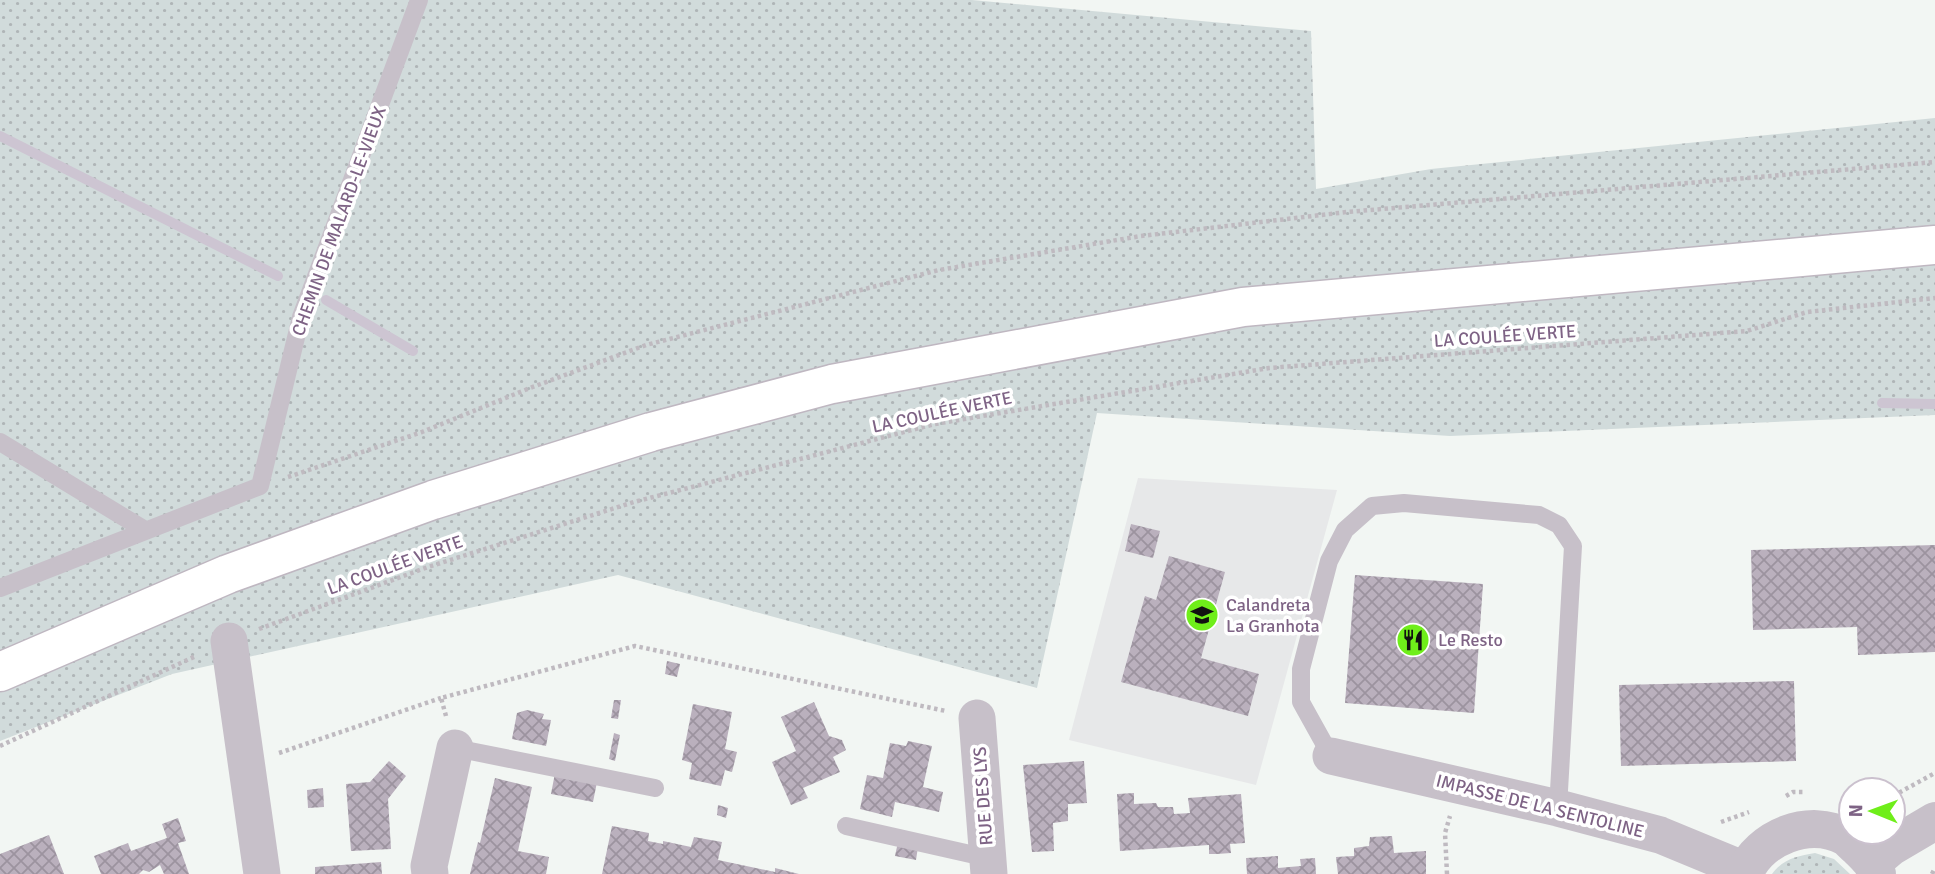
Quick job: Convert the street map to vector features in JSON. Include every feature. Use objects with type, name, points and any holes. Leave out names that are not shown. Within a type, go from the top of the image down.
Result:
[{"type":"main road","points":[[0,672],[228,574],[433,500],[651,432],[832,384],[1242,307],[1935,245]]},
{"type":"street","points":[[229,641],[261,874]]},
{"type":"street","name":"RUE DES LYS","points":[[978,718],[988,866]]},
{"type":"street","points":[[430,874],[455,748]]},
{"type":"street","name":"IMPASSE DE LA SENTOLINE","points":[[1331,756],[1558,808],[1660,835],[1745,872]]},
{"type":"street","points":[[1745,872],[1762,848],[1783,834],[1816,829],[1846,837],[1875,868],[1891,846],[1935,821]]},
{"type":"lane","name":"CHEMIN DE MALARD-LE-VIEUX","points":[[260,486],[301,317],[419,0]]},
{"type":"lane","points":[[0,442],[145,530]]},
{"type":"lane","points":[[0,588],[260,486]]},
{"type":"lane","points":[[1331,756],[1301,702],[1301,669],[1329,561],[1345,530],[1372,506],[1404,503],[1539,515],[1559,525],[1573,546],[1558,808]]},
{"type":"lane","points":[[455,748],[655,788]]},
{"type":"lane","points":[[846,826],[988,866]]},
{"type":"path","points":[[260,486],[422,432],[646,345],[939,270],[1141,236],[1347,212],[1696,180],[1935,162]]},
{"type":"path","name":"LA COULÉE VERTE","points":[[0,746],[229,641],[428,567],[634,502],[935,425],[1269,368],[1747,331],[1807,312],[1935,298]]},
{"type":"path","points":[[247,764],[441,698],[635,646],[978,718]]},
{"type":"path","points":[[441,698],[455,748]]},
{"type":"path","points":[[1907,788],[1935,773]]},
{"type":"path","points":[[1447,874],[1445,832],[1460,786]]},
{"type":"path","points":[[1782,797],[1793,792],[1814,792]]},
{"type":"path","points":[[1718,823],[1760,808]]},
{"type":"path","points":[[1932,874],[1935,868]]},
{"type":"shaded area","points":[[0,0],[972,0],[1311,31],[1316,189],[1431,169],[1935,118],[1935,415],[1450,436],[1097,413],[1037,688],[618,575],[172,674],[0,741]]},
{"type":"shaded area","name":"Calandreta La Granhota","points":[[1138,478],[1337,490],[1256,785],[1069,740]]},
{"type":"shaded area","points":[[1815,853],[1834,859],[1850,874],[1772,874],[1791,859]]},
{"type":"building","points":[[1131,524],[1160,531],[1153,558],[1125,551]]},
{"type":"building","points":[[1935,545],[1935,652],[1858,655],[1857,627],[1753,630],[1751,550]]},
{"type":"building","points":[[1169,556],[1225,572],[1201,658],[1259,674],[1248,716],[1121,682],[1145,596],[1156,600]]},
{"type":"building","name":"Le Resto","points":[[1355,575],[1483,584],[1474,713],[1345,703]]},
{"type":"building","points":[[667,661],[680,664],[677,677],[665,674]]},
{"type":"building","points":[[1794,681],[1796,761],[1621,766],[1619,685]]},
{"type":"building","points":[[614,700],[621,700],[618,719],[611,718]]},
{"type":"building","points":[[814,702],[829,736],[842,740],[846,750],[833,757],[840,772],[803,788],[808,798],[791,805],[772,762],[796,751],[781,717]]},
{"type":"building","points":[[693,704],[732,712],[725,749],[737,752],[732,772],[725,770],[721,786],[689,779],[692,763],[682,760]]},
{"type":"building","points":[[527,710],[544,714],[542,719],[551,720],[546,746],[512,739],[517,713]]},
{"type":"building","points":[[614,733],[620,735],[615,761],[609,759]]},
{"type":"building","points":[[908,741],[932,746],[923,787],[943,792],[939,812],[895,802],[892,817],[860,809],[867,775],[883,778],[890,743],[906,746]]},
{"type":"building","points":[[389,761],[406,776],[388,799],[391,849],[351,851],[346,784],[370,782]]},
{"type":"building","points":[[1084,761],[1087,803],[1068,804],[1068,821],[1053,823],[1054,851],[1032,852],[1023,765]]},
{"type":"building","points":[[555,773],[597,782],[593,802],[551,794]]},
{"type":"building","points":[[495,778],[532,787],[518,851],[549,857],[546,874],[470,874]]},
{"type":"building","points":[[323,788],[324,807],[308,808],[307,790]]},
{"type":"building","points":[[1134,793],[1134,804],[1156,803],[1158,807],[1173,807],[1174,814],[1190,813],[1188,798],[1241,794],[1245,843],[1230,844],[1231,853],[1217,854],[1209,854],[1209,845],[1120,851],[1117,794]]},
{"type":"building","points":[[718,805],[728,808],[726,818],[717,815]]},
{"type":"building","points":[[178,818],[186,841],[178,843],[189,874],[164,874],[160,865],[149,872],[143,870],[139,874],[101,874],[94,856],[128,843],[131,851],[167,838],[162,824]]},
{"type":"building","points":[[612,826],[649,833],[648,841],[663,844],[663,841],[691,847],[694,837],[722,842],[718,860],[775,872],[775,868],[799,874],[602,874]]},
{"type":"building","points":[[49,835],[64,874],[0,874],[0,854]]},
{"type":"building","points":[[1392,836],[1394,853],[1426,851],[1426,874],[1338,874],[1336,857],[1354,856],[1354,848],[1369,846],[1370,837]]},
{"type":"building","points":[[898,842],[918,847],[916,860],[895,856]]},
{"type":"building","points":[[1278,856],[1278,868],[1301,866],[1300,859],[1315,858],[1316,874],[1247,874],[1246,858]]},
{"type":"building","points":[[381,862],[382,874],[315,874],[315,867]]},
{"type":"waterway","points":[[0,136],[278,276]]},
{"type":"waterway","points":[[326,300],[413,351]]},
{"type":"waterway","points":[[1882,403],[1935,404]]},
{"type":"place","name":"Calandreta La Granhota","points":[[1202,615]]},
{"type":"place","name":"Le Resto","points":[[1413,640]]}]
